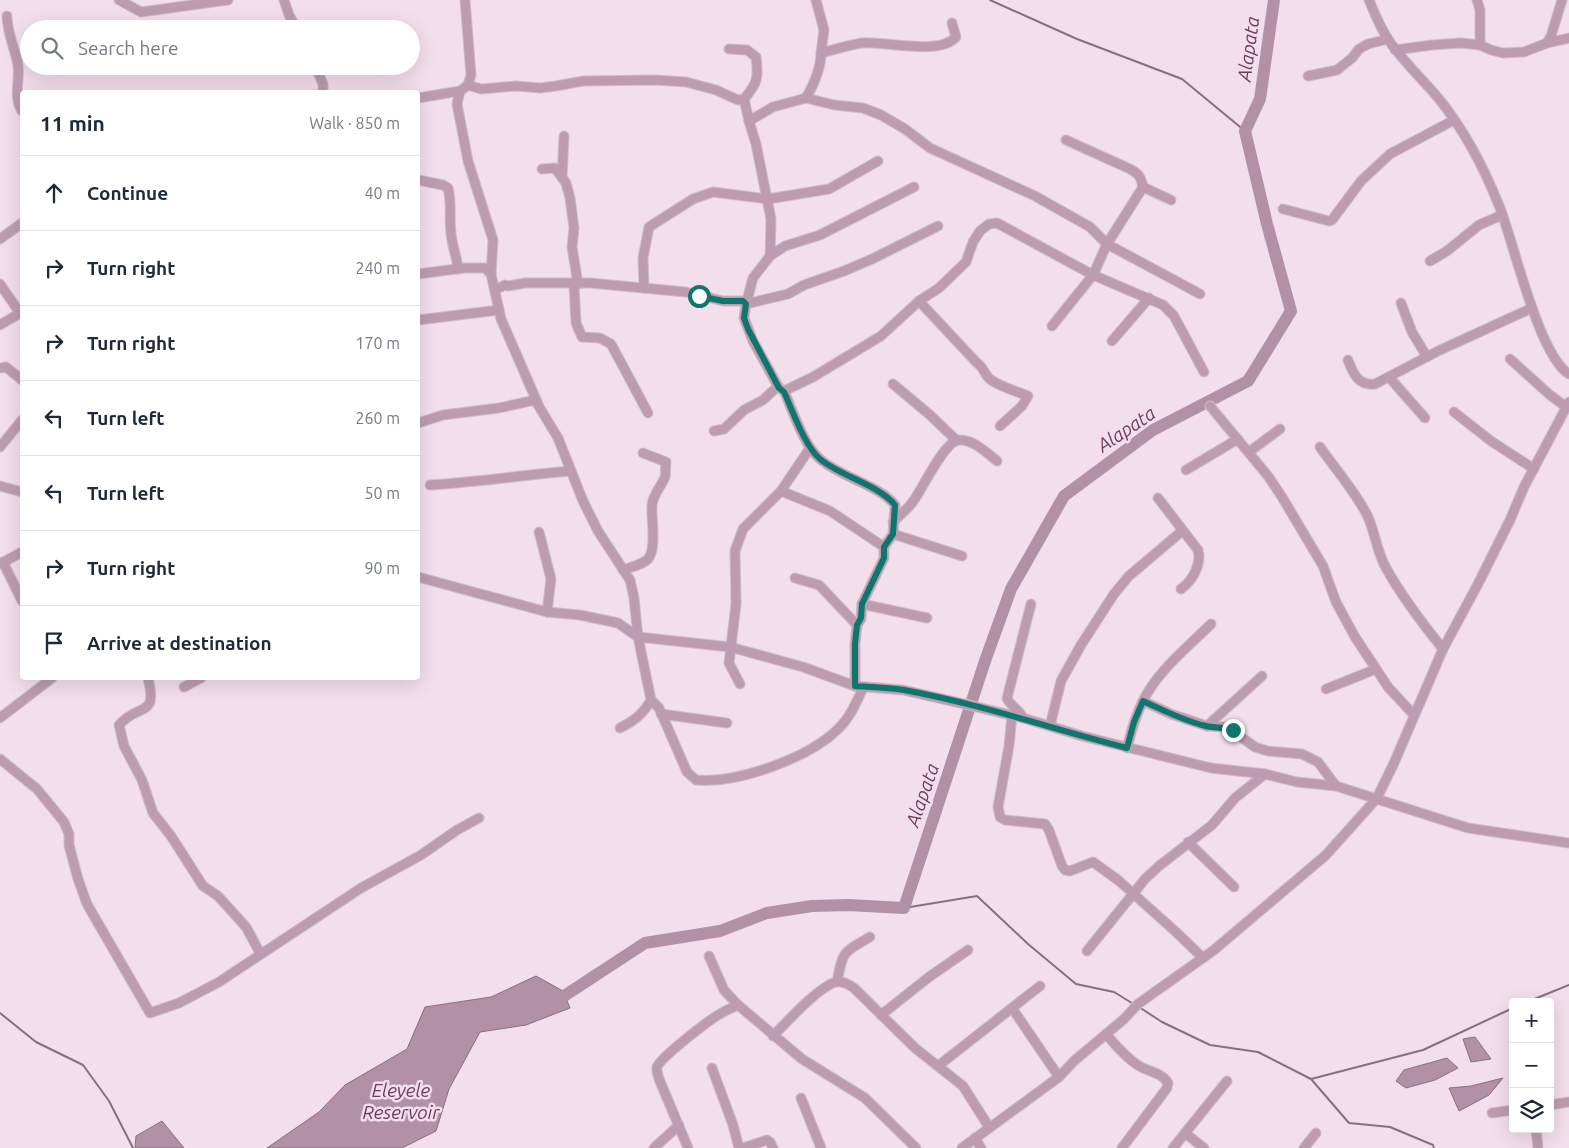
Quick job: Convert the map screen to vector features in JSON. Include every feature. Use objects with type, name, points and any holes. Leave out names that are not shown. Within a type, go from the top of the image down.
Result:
[{"type":"street","points":[[120,0],[141,12],[228,0]]},
{"type":"street","points":[[284,0],[291,20]]},
{"type":"street","points":[[420,98],[460,91],[468,85],[471,75],[465,0]]},
{"type":"street","points":[[806,98],[815,82],[821,60],[824,30],[816,0]]},
{"type":"street","points":[[1370,0],[1395,50],[1440,100],[1486,174],[1502,215],[1532,308],[1553,358],[1569,374]]},
{"type":"street","points":[[1477,0],[1480,10],[1480,45]]},
{"type":"street","points":[[1547,43],[1562,0]]},
{"type":"street","points":[[7,16],[8,34],[18,66],[18,103],[20,107]]},
{"type":"street","points":[[821,52],[863,43],[913,46],[947,44],[956,37],[952,23]]},
{"type":"street","points":[[1395,50],[1453,43],[1480,45],[1503,53],[1524,52],[1547,43],[1569,38]]},
{"type":"street","points":[[1308,76],[1337,70],[1352,58],[1359,49],[1368,44],[1388,39]]},
{"type":"street","points":[[468,85],[481,89],[516,86],[548,87],[583,82],[656,80],[686,82],[716,90],[738,100],[744,99],[756,86],[758,67],[756,57],[747,50],[730,49]]},
{"type":"street","points":[[319,75],[323,84],[323,90]]},
{"type":"street","points":[[460,91],[457,104],[468,161],[493,240],[491,274],[501,319],[542,413]]},
{"type":"street","points":[[748,121],[773,107],[806,98],[834,105],[862,108],[881,115],[905,129],[930,148],[1035,196],[1090,226],[1108,244],[1200,294]]},
{"type":"street","points":[[744,99],[768,199],[771,219],[770,256]]},
{"type":"street","points":[[1283,209],[1329,221],[1332,220],[1361,181],[1390,154],[1454,120]]},
{"type":"street","points":[[562,177],[564,136]]},
{"type":"street","points":[[1066,140],[1137,172],[1143,187],[1171,200]]},
{"type":"street","points":[[644,288],[643,258],[649,227],[693,199],[713,192],[768,199],[829,188],[878,161]]},
{"type":"street","points":[[542,169],[555,168],[566,183],[570,198],[574,228],[572,247],[576,284],[576,323],[582,337],[600,338],[611,344],[648,413]]},
{"type":"street","points":[[420,180],[443,185],[448,188],[451,234],[458,269]]},
{"type":"street","points":[[855,686],[857,625],[861,618],[862,604],[884,558],[884,547],[893,534],[895,505],[892,501],[819,459],[810,448],[744,318],[753,278],[770,256],[786,246],[820,235],[914,187]]},
{"type":"street","points":[[1052,326],[1093,275],[1108,244],[1143,187]]},
{"type":"street","points":[[1430,261],[1447,251],[1480,225],[1502,215]]},
{"type":"street","points":[[714,431],[724,429],[744,410],[763,400],[777,387],[781,390],[813,376],[881,336],[919,300],[939,288],[966,262],[973,242],[980,231],[989,224],[997,223],[1093,275],[1163,305],[1174,316],[1204,372]]},
{"type":"street","points":[[0,239],[20,225]]},
{"type":"street","points":[[495,290],[505,284],[508,286],[525,283],[599,284],[686,292],[723,301],[743,301],[746,304],[788,294],[804,285],[872,259],[938,226]]},
{"type":"street","points":[[420,274],[485,268],[491,274]]},
{"type":"street","points":[[0,284],[20,311]]},
{"type":"street","points":[[1112,341],[1149,298]]},
{"type":"street","points":[[919,300],[976,362],[982,366],[986,375],[991,380],[1028,396],[1022,406],[1000,426]]},
{"type":"street","points":[[1401,303],[1412,332],[1428,357]]},
{"type":"street","points":[[1348,360],[1353,374],[1365,384],[1374,384],[1532,308]]},
{"type":"street","points":[[420,320],[499,310]]},
{"type":"street","points":[[0,324],[20,313]]},
{"type":"street","points":[[962,1148],[1059,1077],[1074,1061],[1124,1019],[1135,1007],[1202,958],[1326,855],[1377,798],[1443,649],[1568,404],[1550,395],[1510,359]]},
{"type":"street","points":[[0,368],[6,367],[20,378]]},
{"type":"street","points":[[1389,377],[1425,418]]},
{"type":"street","points":[[893,384],[956,440],[968,442],[997,461]]},
{"type":"street","points":[[420,422],[443,415],[499,408],[535,400],[558,438],[570,471],[598,531],[630,580],[638,637],[651,700],[659,708],[687,772],[696,780],[733,778],[764,769],[813,748],[838,729],[849,715],[863,688],[803,666],[730,647],[638,637],[618,624],[580,615],[547,612],[420,579]]},
{"type":"street","points":[[1210,406],[1268,476],[1282,497],[1323,566],[1336,602],[1376,669],[1388,686],[1414,715]]},
{"type":"street","points":[[1454,412],[1491,441],[1534,469]]},
{"type":"street","points":[[0,447],[20,422]]},
{"type":"street","points":[[1249,452],[1280,429]]},
{"type":"street","points":[[893,522],[914,500],[948,447],[956,440]]},
{"type":"street","points":[[1186,470],[1238,440]]},
{"type":"street","points":[[1320,447],[1356,495],[1368,518],[1384,566],[1396,586],[1443,649]]},
{"type":"street","points":[[740,684],[729,663],[736,604],[735,552],[743,529],[781,491],[810,448]]},
{"type":"street","points":[[623,570],[642,563],[648,559],[651,553],[652,504],[658,486],[665,476],[666,462],[643,453]]},
{"type":"street","points":[[430,486],[482,482],[513,476],[570,471]]},
{"type":"street","points":[[0,486],[20,491]]},
{"type":"street","points":[[781,491],[830,511],[884,547]]},
{"type":"street","points":[[1158,498],[1198,550],[1199,556],[1192,578],[1189,584],[1181,589]]},
{"type":"street","points":[[1050,726],[1061,681],[1081,645],[1114,594],[1128,576],[1182,531]]},
{"type":"street","points":[[539,532],[551,579],[547,612]]},
{"type":"street","points":[[893,534],[962,556]]},
{"type":"street","points":[[20,553],[2,563],[20,596]]},
{"type":"street","points":[[795,578],[819,585],[857,625]]},
{"type":"street","points":[[862,604],[926,618]]},
{"type":"street","points":[[1023,718],[1020,711],[1007,698],[1031,604]]},
{"type":"street","points":[[1127,748],[1134,722],[1143,701],[1160,675],[1211,624]]},
{"type":"street","points":[[1326,689],[1376,669]]},
{"type":"street","points":[[1207,726],[1262,676]]},
{"type":"street","points":[[0,718],[49,680]]},
{"type":"street","points":[[148,680],[152,695],[151,702],[143,709],[124,718],[119,725],[124,746],[142,780],[153,813],[171,836],[203,886],[218,896],[246,927],[260,954]]},
{"type":"street","points":[[184,687],[197,680]]},
{"type":"street","points":[[855,686],[903,690],[960,703],[1012,715],[1127,748],[1211,768],[1266,774],[1297,782],[1336,786],[1356,794],[1377,798],[1468,828],[1569,843]]},
{"type":"street","points":[[620,728],[635,720],[646,709],[651,700]]},
{"type":"street","points":[[1143,701],[1171,714],[1207,726],[1224,727],[1233,730],[1255,747],[1302,754],[1318,762],[1336,786]]},
{"type":"street","points":[[661,714],[727,723]]},
{"type":"street","points":[[1012,715],[1010,746],[998,807],[1000,817],[1005,820],[1045,824],[1065,870],[1070,871],[1093,862],[1118,880],[1202,958]]},
{"type":"street","points":[[0,758],[37,789],[64,822],[69,834],[69,845],[78,879],[87,904],[150,1013],[178,1003],[219,982],[361,888],[421,855],[457,830],[479,818]]},
{"type":"street","points":[[1087,951],[1132,893],[1159,866],[1212,825],[1234,798],[1266,774]]},
{"type":"street","points":[[1188,842],[1234,887]]},
{"type":"street","points":[[838,982],[844,955],[847,951],[870,937]]},
{"type":"street","points":[[881,1014],[968,950]]},
{"type":"street","points":[[709,956],[724,990],[738,1005],[802,1059],[865,1098],[916,1148]]},
{"type":"street","points":[[773,1036],[817,993],[828,985],[838,982],[846,983],[854,988],[915,1048],[963,1086],[989,1127]]},
{"type":"street","points":[[938,1066],[1040,986]]},
{"type":"street","points":[[688,1148],[659,1079],[656,1071],[657,1066],[668,1054],[711,1020],[738,1005]]},
{"type":"street","points":[[1012,1008],[1059,1077]]},
{"type":"street","points":[[1106,1034],[1115,1045],[1139,1066],[1162,1077],[1168,1083],[1167,1088],[1122,1148]]},
{"type":"street","points":[[712,1068],[733,1125],[739,1148]]},
{"type":"street","points":[[1173,1148],[1227,1081]]},
{"type":"street","points":[[801,1098],[821,1148]]},
{"type":"street","points":[[1554,1104],[1569,1102]]},
{"type":"street","points":[[1492,1113],[1509,1111]]},
{"type":"street","points":[[654,1148],[679,1125]]},
{"type":"street","points":[[1185,1133],[1204,1148]]},
{"type":"street","points":[[1304,1148],[1316,1133]]},
{"type":"street","points":[[1536,1133],[1538,1148]]},
{"type":"street","points":[[975,1138],[981,1148]]},
{"type":"street","points":[[742,1148],[767,1140],[773,1148]]},
{"type":"water","name":"Eleyele Reservoir","points":[[536,976],[563,991],[570,1008],[526,1025],[480,1032],[449,1089],[436,1131],[402,1148],[267,1148],[319,1112],[345,1085],[407,1049],[425,1007],[491,997]]},
{"type":"water","points":[[1475,1037],[1491,1059],[1471,1062],[1463,1039]]},
{"type":"water","points":[[1447,1058],[1458,1068],[1435,1080],[1406,1088],[1396,1081],[1404,1070]]},
{"type":"water","points":[[1503,1078],[1489,1095],[1459,1111],[1449,1088],[1471,1086]]},
{"type":"water","points":[[162,1121],[184,1148],[135,1148],[136,1136]]},
{"type":"waterway","points":[[990,0],[1077,39],[1182,79],[1245,131]]},
{"type":"waterway","name":"Alapata","points":[[550,1001],[561,998],[645,943],[720,931],[767,913],[812,906],[848,905],[904,908],[985,661],[1011,589],[1064,496],[1153,430],[1248,381],[1291,311],[1267,224],[1245,131],[1260,99],[1274,0]]},
{"type":"waterway","points":[[904,908],[977,896],[1028,944],[1076,984],[1114,992],[1135,1005]]},
{"type":"waterway","points":[[1537,998],[1569,985]]},
{"type":"waterway","points":[[1139,1007],[1162,1022],[1210,1045],[1258,1052],[1311,1079],[1349,1123],[1390,1127],[1433,1145],[1434,1148]]},
{"type":"waterway","points":[[1311,1079],[1423,1050],[1509,1010]]},
{"type":"waterway","points":[[0,1013],[36,1042],[83,1065],[109,1101],[133,1148]]},
{"type":"route","points":[[699,296],[723,301],[743,301],[746,304],[744,318],[753,341],[779,388],[784,392],[810,448],[819,459],[879,492],[895,505],[893,534],[884,547],[884,558],[862,604],[861,618],[857,625],[855,686],[903,690],[1023,718],[1127,748],[1134,722],[1143,701],[1187,720],[1207,726],[1224,727],[1233,730]]}]
